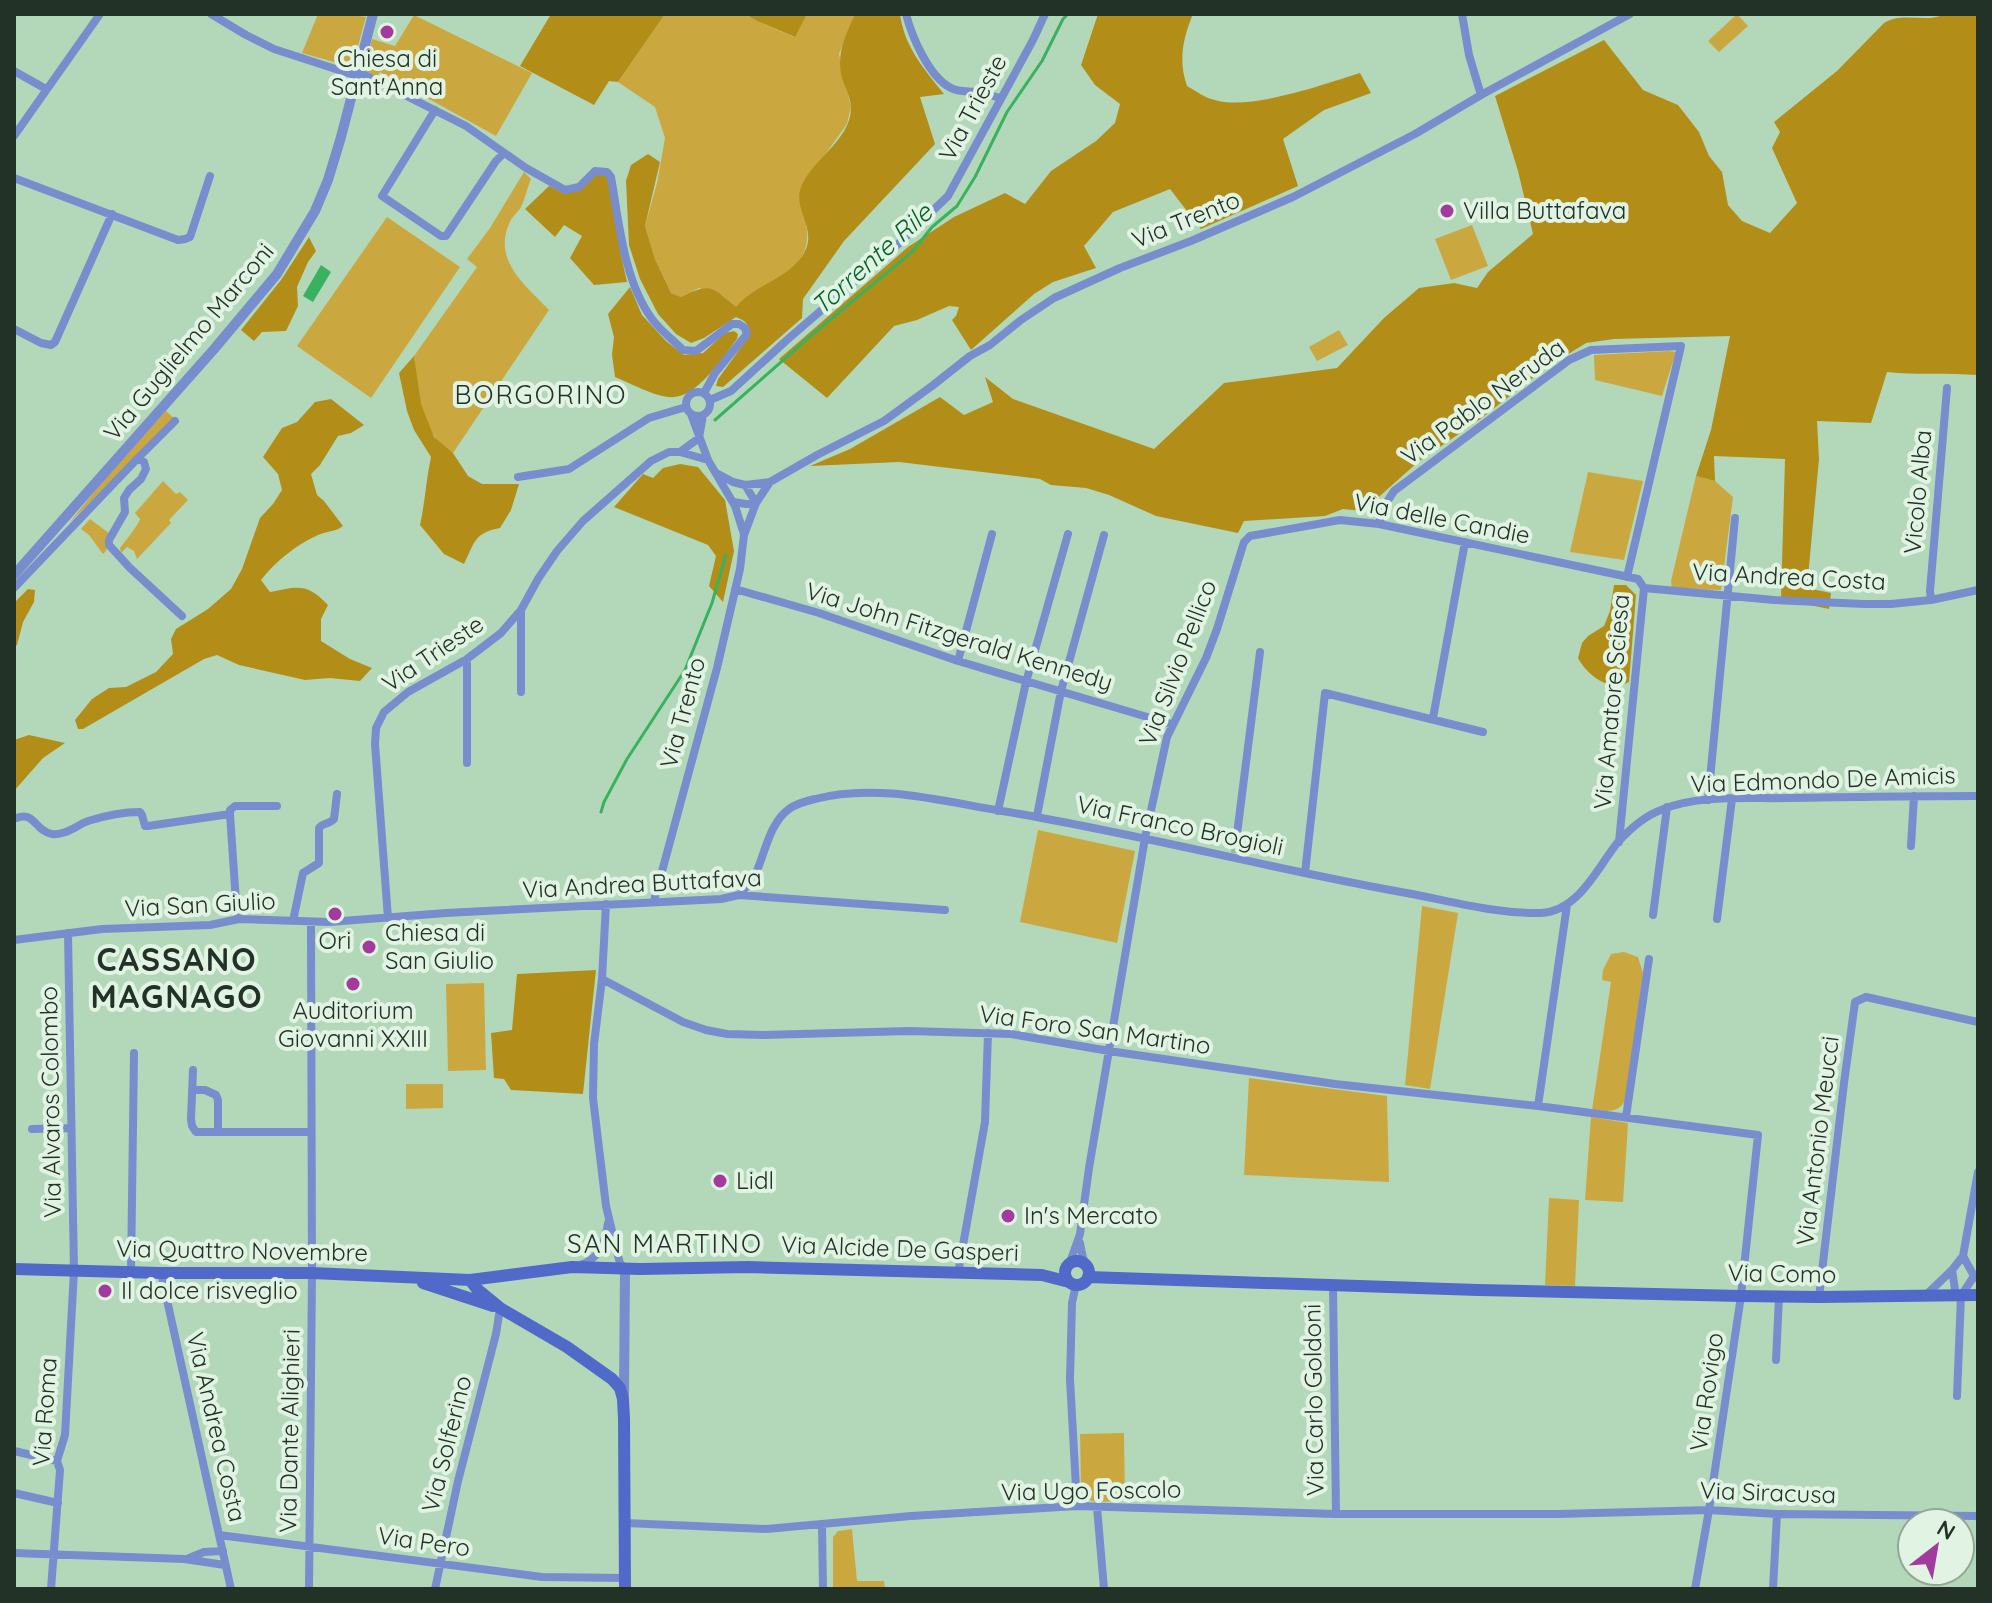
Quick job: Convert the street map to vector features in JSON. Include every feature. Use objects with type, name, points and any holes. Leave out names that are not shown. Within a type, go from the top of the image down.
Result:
[{"type":"main road","points":[[1087,1271],[1084,1283],[1072,1284],[1065,1275],[1068,1266],[1080,1262],[1087,1271],[1333,1286]]},
{"type":"main road","name":"Via Alcide De Gasperi","points":[[470,1280],[572,1267],[748,1267],[1042,1275],[1068,1266]]},
{"type":"main road","name":"Via Quattro Novembre","points":[[14,1269],[312,1273],[470,1280]]},
{"type":"main road","name":"Via Alcide De Gasperi","points":[[1042,1275],[1072,1284]]},
{"type":"main road","points":[[392,1276],[500,1308]]},
{"type":"main road","points":[[470,1280],[500,1308],[602,1369],[620,1388],[623,1399],[625,1584]]},
{"type":"main road","name":"Via Como","points":[[1333,1286],[1779,1297],[1978,1295]]},
{"type":"street","points":[[14,136],[100,14]]},
{"type":"street","points":[[211,14],[274,49],[358,74],[435,110],[466,126],[548,182],[565,190],[579,187],[595,171],[607,172],[611,177],[623,248],[638,296],[652,320],[683,350],[696,351],[732,324],[745,328],[747,334],[715,373],[707,396],[709,408],[703,415],[699,438]]},
{"type":"street","name":"Via Guglielmo Marconi","points":[[14,575],[277,274],[315,211],[328,180],[373,14]]},
{"type":"street","points":[[906,14],[920,52],[944,83],[954,90],[980,92],[1000,98]]},
{"type":"street","name":"Via Trieste","points":[[707,396],[731,391],[896,246],[948,196],[1045,14]]},
{"type":"street","points":[[1462,14],[1469,55],[1481,95]]},
{"type":"street","name":"Via Trento","points":[[718,474],[749,485],[770,482],[884,421],[1054,298],[1293,197],[1415,134],[1630,14]]},
{"type":"street","points":[[14,71],[46,89]]},
{"type":"street","points":[[435,110],[382,196],[441,236],[446,236],[504,153]]},
{"type":"street","points":[[14,178],[178,240],[190,237],[210,176]]},
{"type":"street","points":[[14,329],[41,343],[51,345],[55,342],[112,214]]},
{"type":"street","name":"Via Pablo Neruda","points":[[1379,524],[1385,505],[1394,491],[1569,360],[1591,350],[1681,346],[1627,577]]},
{"type":"street","name":"Vicolo Alba","points":[[1931,600],[1947,388]]},
{"type":"street","points":[[699,438],[686,398],[696,391],[707,396]]},
{"type":"street","points":[[688,410],[695,416],[703,415]]},
{"type":"street","points":[[518,477],[569,469],[649,418],[688,410]]},
{"type":"street","points":[[14,588],[175,421]]},
{"type":"street","name":"Via Trieste","points":[[388,918],[378,809],[376,728],[384,712],[408,692],[467,659],[501,633],[521,610],[557,551],[583,521],[651,461],[669,452],[680,452],[699,438]]},
{"type":"street","name":"Via Trento","points":[[699,438],[733,502],[744,535]]},
{"type":"street","points":[[680,452],[708,460]]},
{"type":"street","points":[[138,458],[144,462],[146,469],[124,498],[125,512],[109,545],[182,616]]},
{"type":"street","name":"Via Trento","points":[[654,901],[717,668],[740,569],[744,535],[756,503],[770,482]]},
{"type":"street","points":[[749,485],[756,503],[733,502],[740,491],[749,485]]},
{"type":"street","points":[[1708,800],[1735,518]]},
{"type":"street","name":"Via delle Candie","points":[[1250,536],[1340,520],[1379,524],[1627,577]]},
{"type":"street","points":[[958,661],[992,534]]},
{"type":"street","points":[[998,811],[1026,682],[1068,534]]},
{"type":"street","points":[[1037,816],[1061,691],[1104,535]]},
{"type":"street","name":"Via Silvio Pellico","points":[[1068,1266],[1080,1234],[1145,838],[1167,737],[1206,658],[1244,542],[1250,536]]},
{"type":"street","points":[[1433,718],[1465,542]]},
{"type":"street","name":"Via Amatore Sciesa","points":[[1619,842],[1644,588],[1638,579],[1627,577]]},
{"type":"street","name":"Via Andrea Costa","points":[[1644,588],[1774,600],[1864,604],[1931,600],[1978,590]]},
{"type":"street","name":"Via John Fitzgerald Kennedy","points":[[735,589],[819,613],[958,661],[1171,724]]},
{"type":"street","points":[[521,610],[521,692]]},
{"type":"street","points":[[1236,842],[1260,652]]},
{"type":"street","points":[[467,659],[467,763]]},
{"type":"street","points":[[1305,873],[1325,693],[1483,732]]},
{"type":"street","name":"Via Franco Brogioli","points":[[739,895],[750,884],[778,821],[790,808],[804,802],[851,793],[886,793],[1037,816],[1469,905],[1530,913],[1549,912],[1567,904]]},
{"type":"street","points":[[293,921],[303,873],[319,863],[319,828],[334,819],[337,794]]},
{"type":"street","points":[[1911,846],[1914,796]]},
{"type":"street","name":"Via Edmondo De Amicis","points":[[1619,842],[1644,819],[1667,807],[1708,800],[1978,796]]},
{"type":"street","points":[[1717,919],[1732,799]]},
{"type":"street","points":[[239,919],[232,866],[230,810],[235,806],[277,806]]},
{"type":"street","points":[[1653,915],[1667,807]]},
{"type":"street","points":[[14,819],[29,816],[43,830],[61,834],[88,821],[121,813],[140,812],[145,826],[230,814]]},
{"type":"street","points":[[1538,1106],[1567,904],[1619,842]]},
{"type":"street","name":"Via Andrea Buttafava","points":[[388,918],[721,899],[739,895],[945,910]]},
{"type":"street","points":[[606,904],[602,979],[594,1044],[593,1098],[606,1206],[620,1263],[625,1269],[623,1399]]},
{"type":"street","name":"Via San Giulio","points":[[14,940],[102,929],[210,925],[239,919],[311,922],[388,918]]},
{"type":"street","name":"Via Dante Alighieri","points":[[309,1589],[311,922]]},
{"type":"street","name":"Via Alvaros Colombo","points":[[68,933],[74,1271]]},
{"type":"street","points":[[1626,1117],[1649,959]]},
{"type":"street","name":"Via Foro San Martino","points":[[602,979],[683,1022],[727,1034],[909,1031],[1011,1034],[1335,1084],[1538,1106],[1758,1135]]},
{"type":"street","name":"Via Antonio Meucci","points":[[1819,1297],[1855,1002],[1866,997],[1978,1022]]},
{"type":"street","points":[[958,1273],[985,1122],[988,1033]]},
{"type":"street","points":[[131,1272],[134,1053]]},
{"type":"street","points":[[193,1070],[192,1126],[196,1132],[311,1132]]},
{"type":"street","points":[[192,1090],[205,1090],[216,1095],[218,1132]]},
{"type":"street","points":[[32,1129],[71,1128]]},
{"type":"street","name":"Via Rovigo","points":[[1695,1589],[1741,1296],[1758,1135]]},
{"type":"street","points":[[1923,1297],[1963,1256],[1978,1172]]},
{"type":"street","points":[[606,1268],[605,1241],[609,1218]]},
{"type":"street","name":"Via Silvio Pellico","points":[[1080,1234],[1087,1271]]},
{"type":"street","points":[[572,1267],[593,1259],[605,1241]]},
{"type":"street","points":[[1959,1296],[1976,1277],[1963,1256]]},
{"type":"street","points":[[1952,1270],[1959,1296],[1957,1396]]},
{"type":"street","name":"Via Roma","points":[[51,1589],[61,1468],[57,1461],[65,1435],[74,1271]]},
{"type":"street","name":"Via Andrea Costa","points":[[161,1273],[231,1589]]},
{"type":"street","points":[[1072,1284],[1070,1379],[1077,1506]]},
{"type":"street","name":"Via Carlo Goldoni","points":[[1333,1286],[1336,1514]]},
{"type":"street","points":[[1776,1360],[1779,1297]]},
{"type":"street","name":"Via Solferino","points":[[435,1589],[500,1308]]},
{"type":"street","points":[[14,1451],[57,1461]]},
{"type":"street","points":[[14,1493],[58,1503]]},
{"type":"street","name":"Via Ugo Foscolo","points":[[625,1523],[766,1529],[1077,1506],[1336,1514],[1558,1514]]},
{"type":"street","points":[[1097,1507],[1104,1589]]},
{"type":"street","name":"Via Siracusa","points":[[1558,1514],[1709,1510],[1777,1514],[1978,1516]]},
{"type":"street","points":[[1773,1589],[1777,1514]]},
{"type":"street","points":[[822,1525],[823,1589]]},
{"type":"street","name":"Via Pero","points":[[219,1535],[439,1565],[625,1584]]},
{"type":"street","points":[[184,1559],[204,1552],[223,1551]]},
{"type":"street","points":[[14,1553],[184,1559],[225,1565]]},
{"type":"shaded area","points":[[318,14],[366,17],[351,64],[302,53]]},
{"type":"shaded area","points":[[551,14],[665,14],[618,82],[609,81],[594,105],[520,66]]},
{"type":"shaded area","points":[[665,14],[745,14],[794,37],[807,14],[855,14],[839,54],[851,107],[847,124],[822,159],[800,203],[807,229],[805,249],[794,266],[748,296],[736,308],[722,295],[699,288],[681,297],[671,293],[655,259],[645,226],[665,138],[655,107],[618,82]]},
{"type":"shaded area","points":[[745,14],[807,14],[795,37]]},
{"type":"shaded area","points":[[855,14],[900,14],[910,47],[944,94],[920,97],[935,144],[844,241],[803,299],[802,318],[723,387],[716,386],[750,335],[749,328],[736,317],[691,343],[676,334],[658,314],[640,279],[629,245],[626,181],[631,165],[648,154],[660,162],[645,226],[655,259],[671,293],[681,297],[699,289],[711,289],[736,307],[792,267],[805,250],[808,232],[799,199],[800,190],[849,120],[851,104],[840,61],[842,45]]},
{"type":"shaded area","points":[[1098,14],[1193,14],[1183,50],[1184,77],[1187,86],[1211,99],[1247,102],[1267,99],[1360,73],[1371,93],[1324,110],[1283,139],[1298,186],[1201,229],[1170,189],[1113,212],[1084,246],[1096,268],[1053,282],[1034,294],[971,350],[952,320],[959,307],[949,306],[894,326],[827,398],[779,359],[908,247],[954,217],[1005,193],[1025,204],[1051,171],[1096,141],[1115,123],[1120,104],[1095,85],[1081,65]]},
{"type":"shaded area","points":[[1737,14],[1748,26],[1719,52],[1708,41]]},
{"type":"shaded area","points":[[1945,14],[1978,14],[1978,375],[1887,372],[1871,423],[1817,421],[1819,459],[1807,588],[1831,593],[1829,609],[1781,599],[1785,459],[1714,456],[1715,481],[1696,476],[1711,430],[1730,336],[1614,339],[1586,343],[1543,370],[1418,462],[1363,511],[1343,509],[1325,516],[1244,521],[1238,533],[1156,516],[1109,495],[1086,488],[1051,485],[1040,479],[899,462],[810,466],[850,449],[940,397],[964,415],[993,402],[985,377],[1013,399],[1154,449],[1224,383],[1337,368],[1384,318],[1419,288],[1454,283],[1477,288],[1488,272],[1533,234],[1495,96],[1604,40],[1643,90],[1678,105],[1699,132],[1709,156],[1722,172],[1728,205],[1742,221],[1770,233],[1797,203],[1772,148],[1780,132],[1774,122],[1837,71],[1884,23],[1899,18],[1930,18]]},
{"type":"shaded area","points":[[414,15],[532,73],[496,136],[380,72],[377,77],[366,71],[372,39],[395,46]]},
{"type":"shaded area","points":[[524,172],[531,179],[522,205],[509,224],[505,250],[514,272],[549,310],[453,453],[436,439],[424,418],[414,356],[477,267],[467,259]]},
{"type":"shaded area","points":[[597,174],[608,177],[627,282],[594,285],[570,258],[582,236],[564,225],[555,237],[525,209],[549,186],[565,193]]},
{"type":"shaded area","points":[[387,217],[460,267],[371,398],[297,346]]},
{"type":"shaded area","points":[[1472,225],[1488,266],[1451,280],[1435,239]]},
{"type":"shaded area","points":[[309,237],[316,251],[297,287],[298,306],[286,331],[262,332],[254,341],[241,330],[281,280]]},
{"type":"shaded area","points":[[321,265],[331,272],[313,302],[303,296]]},
{"type":"shaded area","points":[[630,287],[642,315],[684,355],[703,353],[725,333],[734,331],[738,334],[710,374],[683,395],[661,396],[615,377],[612,355],[614,337],[608,314]]},
{"type":"shaded area","points":[[1339,330],[1348,345],[1317,361],[1309,347]]},
{"type":"shaded area","points":[[1676,352],[1662,396],[1595,380],[1594,355]]},
{"type":"shaded area","points":[[414,356],[421,404],[434,437],[453,453],[468,476],[482,484],[519,484],[511,510],[500,528],[480,536],[464,564],[444,554],[420,525],[431,457],[414,430],[399,373]]},
{"type":"shaded area","points":[[331,399],[364,425],[338,436],[311,474],[317,495],[343,526],[318,535],[294,549],[261,580],[270,592],[302,588],[321,598],[328,605],[321,619],[321,641],[372,668],[360,681],[330,678],[305,680],[239,665],[217,655],[204,659],[83,729],[78,729],[75,720],[92,699],[109,688],[126,687],[156,672],[173,654],[171,639],[176,629],[208,609],[231,589],[242,569],[260,518],[282,490],[278,474],[263,457],[282,428],[297,422],[315,402]]},
{"type":"shaded area","points":[[166,411],[175,419],[69,523],[105,479]]},
{"type":"shaded area","points":[[680,464],[698,467],[725,500],[734,551],[723,602],[709,586],[716,556],[708,545],[614,507],[643,474],[653,478],[663,468]]},
{"type":"shaded area","points":[[1588,472],[1643,481],[1624,560],[1570,552]]},
{"type":"shaded area","points":[[1696,476],[1715,481],[1733,497],[1721,590],[1672,589],[1671,581]]},
{"type":"shaded area","points":[[163,481],[176,494],[180,492],[188,500],[137,559],[134,551],[127,547],[121,553],[120,548],[140,519],[135,513]]},
{"type":"shaded area","points":[[90,519],[110,534],[103,554],[81,529]]},
{"type":"shaded area","points":[[1614,585],[1626,585],[1636,595],[1629,682],[1622,685],[1607,684],[1593,676],[1578,658],[1582,643],[1604,626]]},
{"type":"shaded area","points":[[28,589],[35,590],[34,602],[14,647],[14,603]]},
{"type":"shaded area","points":[[29,735],[65,743],[43,758],[14,791],[14,740]]},
{"type":"shaded area","points":[[1038,830],[1135,851],[1117,943],[1020,922]]},
{"type":"shaded area","points":[[1422,906],[1458,913],[1430,1089],[1405,1085]]},
{"type":"shaded area","points":[[1624,952],[1638,957],[1643,973],[1626,1099],[1616,1109],[1592,1110],[1611,982],[1602,980],[1603,970],[1611,954]]},
{"type":"shaded area","points":[[596,970],[583,1094],[511,1090],[504,1079],[494,1078],[491,1033],[512,1030],[517,974]]},
{"type":"shaded area","points":[[484,983],[486,1070],[448,1071],[446,984]]},
{"type":"shaded area","points":[[1249,1078],[1387,1096],[1389,1182],[1244,1175]]},
{"type":"shaded area","points":[[406,1084],[443,1084],[443,1108],[406,1109]]},
{"type":"shaded area","points":[[1591,1117],[1628,1123],[1623,1202],[1585,1200]]},
{"type":"shaded area","points":[[1549,1198],[1579,1200],[1575,1286],[1545,1285]]},
{"type":"shaded area","points":[[1124,1433],[1125,1501],[1095,1502],[1087,1499],[1081,1487],[1080,1434]]},
{"type":"shaded area","points":[[852,1529],[857,1581],[884,1581],[885,1589],[833,1589],[833,1537],[838,1531]]},
{"type":"waterway","name":"Torrente Rile","points":[[715,420],[912,252],[932,227],[957,206],[1007,112],[1042,61],[1068,14]]},
{"type":"waterway","name":"Torrente Rile","points":[[601,812],[627,759],[685,670],[712,603],[726,555]]},
{"type":"tunnel","points":[[1235,853],[1236,842]]},
{"type":"place","name":"Chiesa di Sant'Anna","points":[[387,32]]},
{"type":"place","name":"Villa Buttafava","points":[[1447,211]]},
{"type":"place","name":"Ori","points":[[335,914]]},
{"type":"place","name":"Chiesa di San Giulio","points":[[369,947]]},
{"type":"place","name":"Auditorium Giovanni XXIII","points":[[353,984]]},
{"type":"place","name":"Lidl","points":[[720,1181]]},
{"type":"place","name":"In's Mercato","points":[[1008,1216]]},
{"type":"place","name":"Il dolce risveglio","points":[[105,1291]]},
{"type":"district","name":"BORGORINO","points":[[541,395]]},
{"type":"district","name":"CASSANO MAGNAGO","points":[[177,978]]},
{"type":"district","name":"SAN MARTINO","points":[[665,1244]]}]
